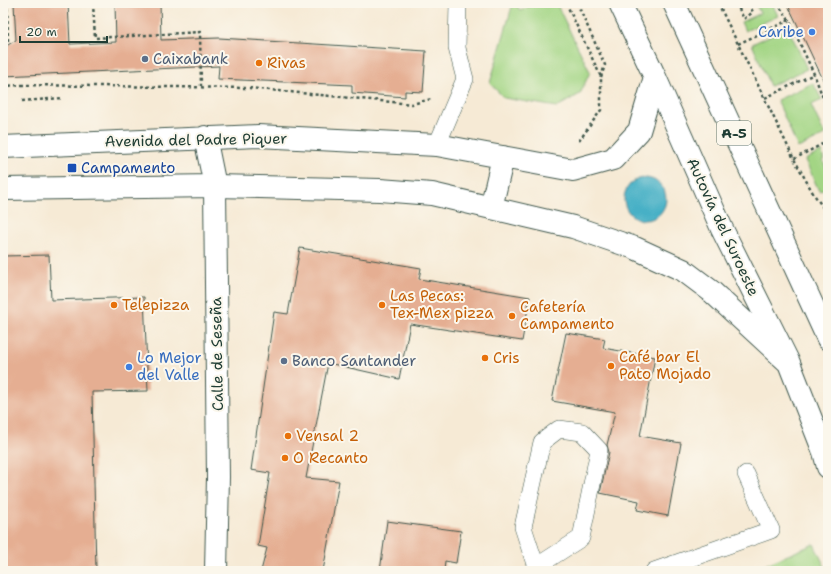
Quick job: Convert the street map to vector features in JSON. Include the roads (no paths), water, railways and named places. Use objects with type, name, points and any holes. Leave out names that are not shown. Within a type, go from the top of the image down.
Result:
[{"type":"main road","name":"Autovía del Suroeste","points":[[620,3],[722,229],[789,363],[826,460]]},
{"type":"main road","name":"A-5","points":[[674,3],[828,339]]},
{"type":"main road","name":"Avenida del Padre Piquer","points":[[3,147],[205,137],[258,136],[437,145],[573,170],[613,159],[639,131],[654,77]]},
{"type":"main road","name":"Calle de Seseña","points":[[205,137],[215,186],[218,476],[216,571]]},
{"type":"main road","points":[[491,208],[503,157]]},
{"type":"main road","points":[[3,189],[215,186],[380,190],[432,194],[573,227],[635,248],[683,270],[711,291],[789,363]]},
{"type":"lane","points":[[437,145],[465,79],[457,48],[458,3]]},
{"type":"lane","points":[[559,429],[582,432],[599,450],[581,538],[535,569],[523,527],[542,442],[559,429]]},
{"type":"lane","points":[[654,571],[771,530],[746,474]]},
{"type":"water","points":[[645,178],[660,184],[666,199],[660,214],[645,220],[630,214],[624,199],[630,184]]},
{"type":"place","name":"Caribe","points":[[812,32]]},
{"type":"place","name":"Caixabank","points":[[145,59]]},
{"type":"place","name":"Rivas","points":[[259,63]]},
{"type":"place","name":"Campamento","points":[[72,168]]},
{"type":"place","name":"Telepizza","points":[[114,305]]},
{"type":"place","name":"Las Pecas: Tex-Mex pizza","points":[[382,305]]},
{"type":"place","name":"Cafetería Campamento","points":[[512,316]]},
{"type":"place","name":"Cris","points":[[485,358]]},
{"type":"place","name":"Banco Santander","points":[[284,361]]},
{"type":"place","name":"Café bar El Pato Mojado","points":[[611,366]]},
{"type":"place","name":"Lo Mejor del Valle","points":[[129,367]]},
{"type":"place","name":"Vensal 2","points":[[288,436]]},
{"type":"place","name":"O Recanto","points":[[285,458]]}]
